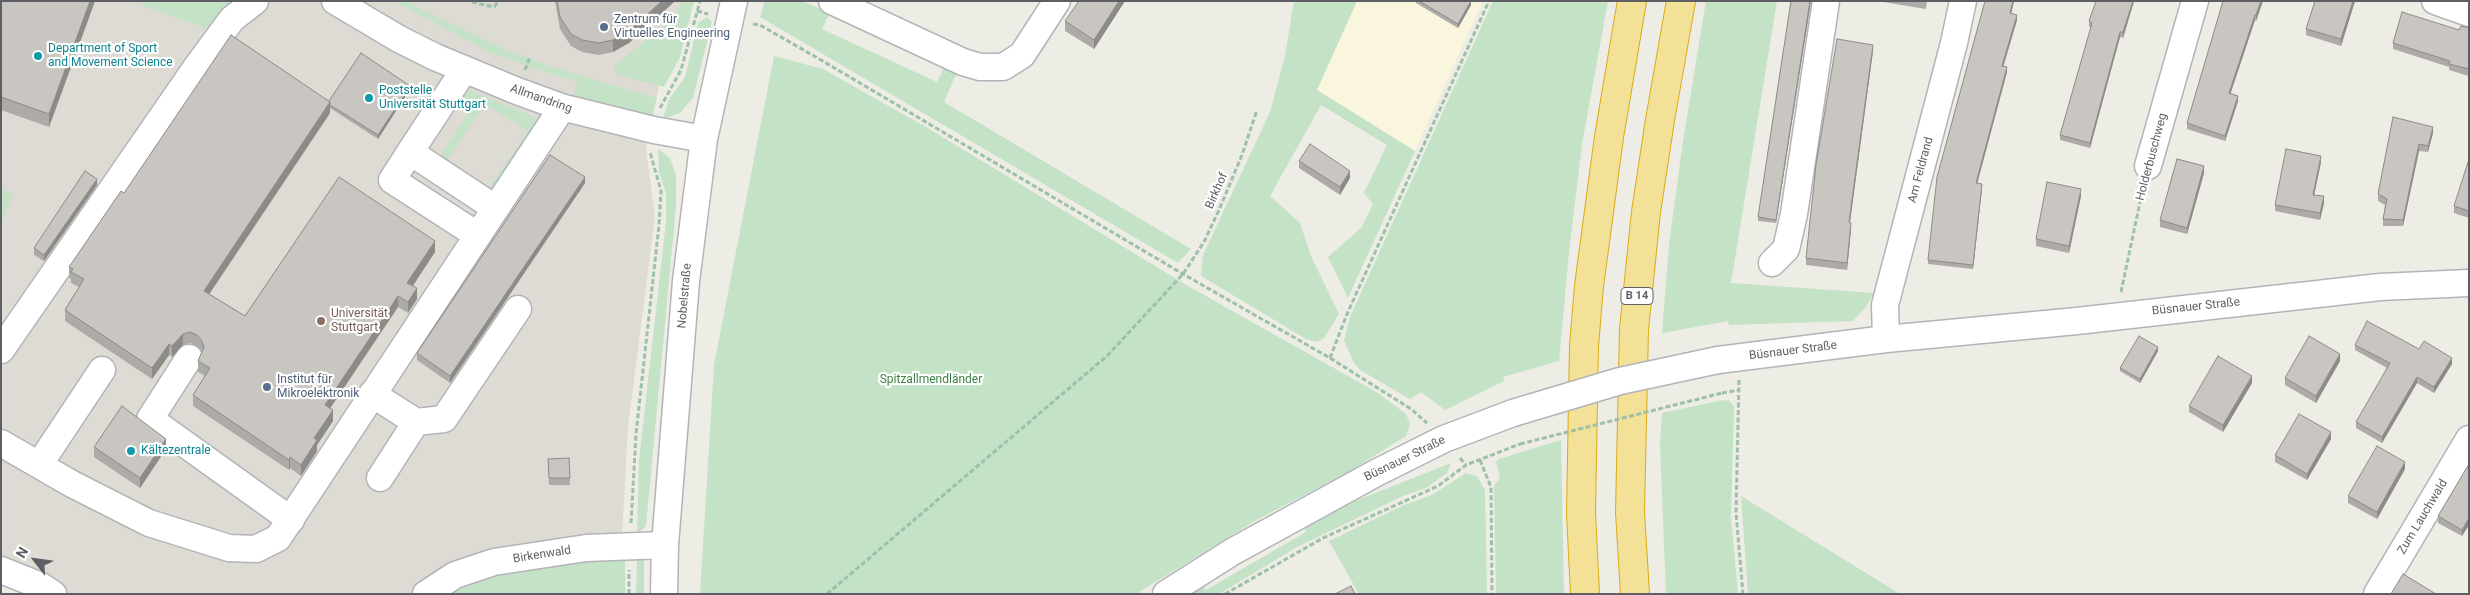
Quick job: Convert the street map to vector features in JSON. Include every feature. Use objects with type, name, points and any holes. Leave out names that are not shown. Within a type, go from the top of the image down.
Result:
[{"type":"highway","points":[[1586,594],[1580,513],[1584,346],[1589,286],[1609,137],[1632,1]]},
{"type":"highway","name":"B 14","points":[[1635,594],[1630,512],[1634,330],[1648,202],[1681,1]]},
{"type":"street","points":[[1,350],[232,19],[255,1]]},
{"type":"street","name":"Allmandring","points":[[335,1],[400,39],[464,70],[561,107],[654,130],[704,139]]},
{"type":"street","points":[[832,1],[963,62],[980,67],[1003,67],[1022,55],[1057,1]]},
{"type":"street","points":[[1772,263],[1786,249],[1794,214],[1826,1]]},
{"type":"street","name":"Am Feldrand","points":[[1886,339],[1885,305],[1954,43],[1963,1]]},
{"type":"street","name":"Holderbuschweg","points":[[2148,166],[2196,1]]},
{"type":"street","points":[[2435,1],[2469,13]]},
{"type":"street","name":"Nobelstraße","points":[[664,594],[665,545],[686,281],[704,139],[732,10]]},
{"type":"street","points":[[464,70],[392,180],[477,236]]},
{"type":"street","points":[[1,443],[72,484],[149,523],[229,548],[256,549],[278,538],[561,107]]},
{"type":"street","points":[[410,152],[495,208]]},
{"type":"street","name":"Büsnauer Straße","points":[[1166,594],[1232,552],[1276,527],[1444,439],[1513,413],[1620,381],[1718,360],[1886,339],[2119,316],[2380,287],[2469,283]]},
{"type":"street","points":[[372,394],[416,422],[444,419],[518,309]]},
{"type":"street","points":[[189,358],[150,419],[291,520]]},
{"type":"street","points":[[38,465],[102,370]]},
{"type":"street","points":[[380,478],[416,422]]},
{"type":"street","name":"Zum Lauchwald","points":[[2377,594],[2469,439]]},
{"type":"street","name":"Birkenwald","points":[[426,594],[456,575],[494,562],[586,548],[665,545]]},
{"type":"street","points":[[1,570],[41,586],[53,594]]},
{"type":"path","points":[[472,2],[495,6],[498,1]]},
{"type":"path","points":[[629,546],[636,434],[659,225],[660,191],[650,152],[656,117],[664,97],[681,70],[700,1]]},
{"type":"path","points":[[1330,358],[1347,314],[1489,1]]},
{"type":"path","points":[[732,10],[953,136],[1183,274],[1330,358],[1410,409],[1444,439]]},
{"type":"path","name":"Birkhof","points":[[827,594],[1107,356],[1183,274],[1204,242],[1242,155],[1257,110]]},
{"type":"path","name":"Holderbuschweg","points":[[2119,316],[2120,296],[2148,166]]},
{"type":"path","points":[[1225,594],[1323,538],[1438,486],[1466,465],[1520,444],[1739,390],[1736,513],[1743,594]]},
{"type":"path","points":[[1480,460],[1491,488],[1492,594]]},
{"type":"shaded area","name":"Universität Stuttgart","points":[[1,1],[684,1],[657,85],[659,86],[646,149],[655,217],[628,426],[622,538],[426,594],[53,594],[1,570]]},
{"type":"shaded area","points":[[1357,1],[1483,1],[1415,151],[1317,90]]},
{"type":"green space","points":[[144,1],[245,1],[206,28],[142,6]]},
{"type":"green space","points":[[394,1],[405,1],[508,51],[558,69],[657,98],[651,119],[572,99],[578,82],[489,52]]},
{"type":"green space","points":[[683,1],[694,1],[680,57],[664,87],[617,75],[614,67],[674,17]]},
{"type":"green space","points":[[765,1],[801,1],[830,12],[822,29],[937,82],[945,65],[957,72],[944,102],[1191,249],[1178,263],[760,17]]},
{"type":"green space","points":[[1294,1],[1357,1],[1317,90],[1415,151],[1348,298],[1328,257],[1361,228],[1373,204],[1364,193],[1387,145],[1321,105],[1270,196],[1300,223],[1311,256],[1339,314],[1324,338],[1317,342],[1306,339],[1201,276],[1203,255],[1270,112],[1285,56]]},
{"type":"green space","points":[[1493,1],[1608,1],[1582,144],[1569,252],[1559,361],[1503,377],[1504,381],[1445,410],[1421,392],[1410,399],[1360,370],[1353,361],[1344,340],[1350,317]]},
{"type":"green space","points":[[1706,1],[1777,1],[1731,283],[1874,293],[1865,308],[1853,321],[1729,325],[1728,321],[1662,333],[1669,244],[1683,141]]},
{"type":"green space","points":[[707,17],[712,22],[693,98],[680,113],[663,119],[669,99],[685,77],[698,23]]},
{"type":"green space","name":"Spitzallmendländer","points":[[774,56],[823,69],[926,127],[1188,286],[1378,393],[1406,414],[1410,424],[1406,436],[1345,474],[1258,519],[1136,594],[700,594],[714,365]]},
{"type":"green space","points":[[464,88],[536,118],[534,135],[489,202],[486,192],[528,131],[485,104],[445,164],[438,160],[470,111],[455,101]]},
{"type":"green space","points":[[658,149],[670,158],[676,175],[676,206],[646,526],[637,534],[639,460],[666,221],[666,193],[659,173]]},
{"type":"green space","points":[[1,189],[13,194],[1,223]]},
{"type":"green space","points":[[1723,400],[1730,401],[1734,407],[1731,516],[1738,594],[1666,594],[1660,445],[1662,413]]},
{"type":"green space","points":[[1561,440],[1564,594],[1496,594],[1494,486],[1500,478],[1496,462],[1499,459]]},
{"type":"green space","points":[[1451,463],[1447,473],[1426,488],[1403,496],[1297,547],[1219,594],[1188,594],[1202,585],[1206,590],[1306,532],[1303,526],[1340,507]]},
{"type":"green space","points":[[1466,473],[1477,476],[1485,490],[1487,594],[1359,594],[1329,541],[1404,505],[1432,495]]},
{"type":"green space","points":[[1741,496],[1900,594],[1748,594]]},
{"type":"green space","points":[[625,551],[625,594],[443,594],[484,573]]},
{"type":"green space","points":[[637,557],[644,559],[644,594],[636,594]]},
{"type":"building","name":"Department of Sport and Movement Science","points":[[1,1],[90,1],[49,114],[1,97]]},
{"type":"building","name":"Zentrum für Virtuelles Engineering","points":[[557,1],[662,1],[629,31],[613,40],[599,43],[582,40],[571,34],[560,17]]},
{"type":"building","points":[[1079,1],[1119,1],[1094,40],[1065,21]]},
{"type":"building","points":[[1419,1],[1471,1],[1458,24]]},
{"type":"building","points":[[1791,1],[1810,1],[1776,220],[1758,217]]},
{"type":"building","points":[[1985,1],[2013,1],[2010,13],[2017,15],[2002,66],[2007,67],[1976,183],[1982,184],[1973,265],[1928,260],[1937,177]]},
{"type":"building","points":[[2096,1],[2133,1],[2123,32],[2120,32],[2090,143],[2060,135],[2092,23],[2089,21]]},
{"type":"building","points":[[2223,1],[2261,1],[2229,93],[2238,96],[2225,136],[2187,123]]},
{"type":"building","points":[[2315,1],[2353,1],[2341,39],[2306,29]]},
{"type":"building","points":[[2402,12],[2459,30],[2461,26],[2469,28],[2469,69],[2449,64],[2450,61],[2393,43]]},
{"type":"building","points":[[231,35],[330,102],[204,291],[245,316],[339,177],[435,241],[407,283],[417,288],[408,302],[398,296],[325,405],[333,410],[314,438],[317,440],[301,465],[290,457],[289,460],[193,395],[210,368],[198,361],[204,347],[197,335],[190,332],[183,334],[172,346],[169,344],[152,368],[65,310],[84,279],[71,272],[73,269],[69,267],[121,191],[124,193]]},
{"type":"building","points":[[1837,39],[1873,45],[1849,222],[1851,223],[1847,263],[1806,258],[1816,165]]},
{"type":"building","name":"Poststelle Universität Stuttgart","points":[[361,53],[410,86],[378,135],[330,105],[329,101]]},
{"type":"building","points":[[2393,117],[2433,127],[2428,146],[2419,144],[2403,220],[2383,219],[2387,199],[2378,194]]},
{"type":"building","points":[[1310,144],[1350,171],[1340,187],[1299,161]]},
{"type":"building","points":[[2286,149],[2321,156],[2313,195],[2324,196],[2320,213],[2275,205]]},
{"type":"building","points":[[550,155],[585,177],[450,376],[417,353]]},
{"type":"building","points":[[2177,159],[2204,166],[2187,228],[2160,220]]},
{"type":"building","points":[[2469,162],[2469,211],[2454,206]]},
{"type":"building","points":[[85,171],[97,179],[44,255],[34,248]]},
{"type":"building","points":[[2047,182],[2081,189],[2069,246],[2036,239]]},
{"type":"building","points":[[2367,321],[2419,349],[2424,341],[2452,358],[2434,387],[2417,377],[2382,437],[2356,422],[2390,363],[2355,345]]},
{"type":"building","points":[[2139,336],[2158,347],[2140,379],[2120,368]]},
{"type":"building","points":[[2309,336],[2340,354],[2316,396],[2285,378]]},
{"type":"building","points":[[2218,356],[2252,376],[2223,425],[2189,406]]},
{"type":"building","name":"Kältezentrale","points":[[122,406],[166,439],[140,478],[94,447]]},
{"type":"building","points":[[2299,414],[2331,432],[2307,474],[2275,455]]},
{"type":"building","points":[[2377,446],[2405,462],[2377,512],[2348,496]]},
{"type":"building","points":[[569,458],[570,478],[549,478],[548,459]]},
{"type":"building","points":[[2469,464],[2469,518],[2462,530],[2438,516]]},
{"type":"building","points":[[2403,574],[2436,594],[2391,594]]},
{"type":"building","points":[[1351,586],[1355,594],[1335,594]]},
{"type":"place","name":"Zentrum für Virtuelles Engineering","points":[[604,27]]},
{"type":"place","name":"Department of Sport and Movement Science","points":[[38,56]]},
{"type":"place","name":"Poststelle Universität Stuttgart","points":[[369,98]]},
{"type":"place","name":"Universität Stuttgart","points":[[321,321]]},
{"type":"place","name":"Institut für Mikroelektronik","points":[[267,387]]},
{"type":"place","name":"Kältezentrale","points":[[131,451]]}]
